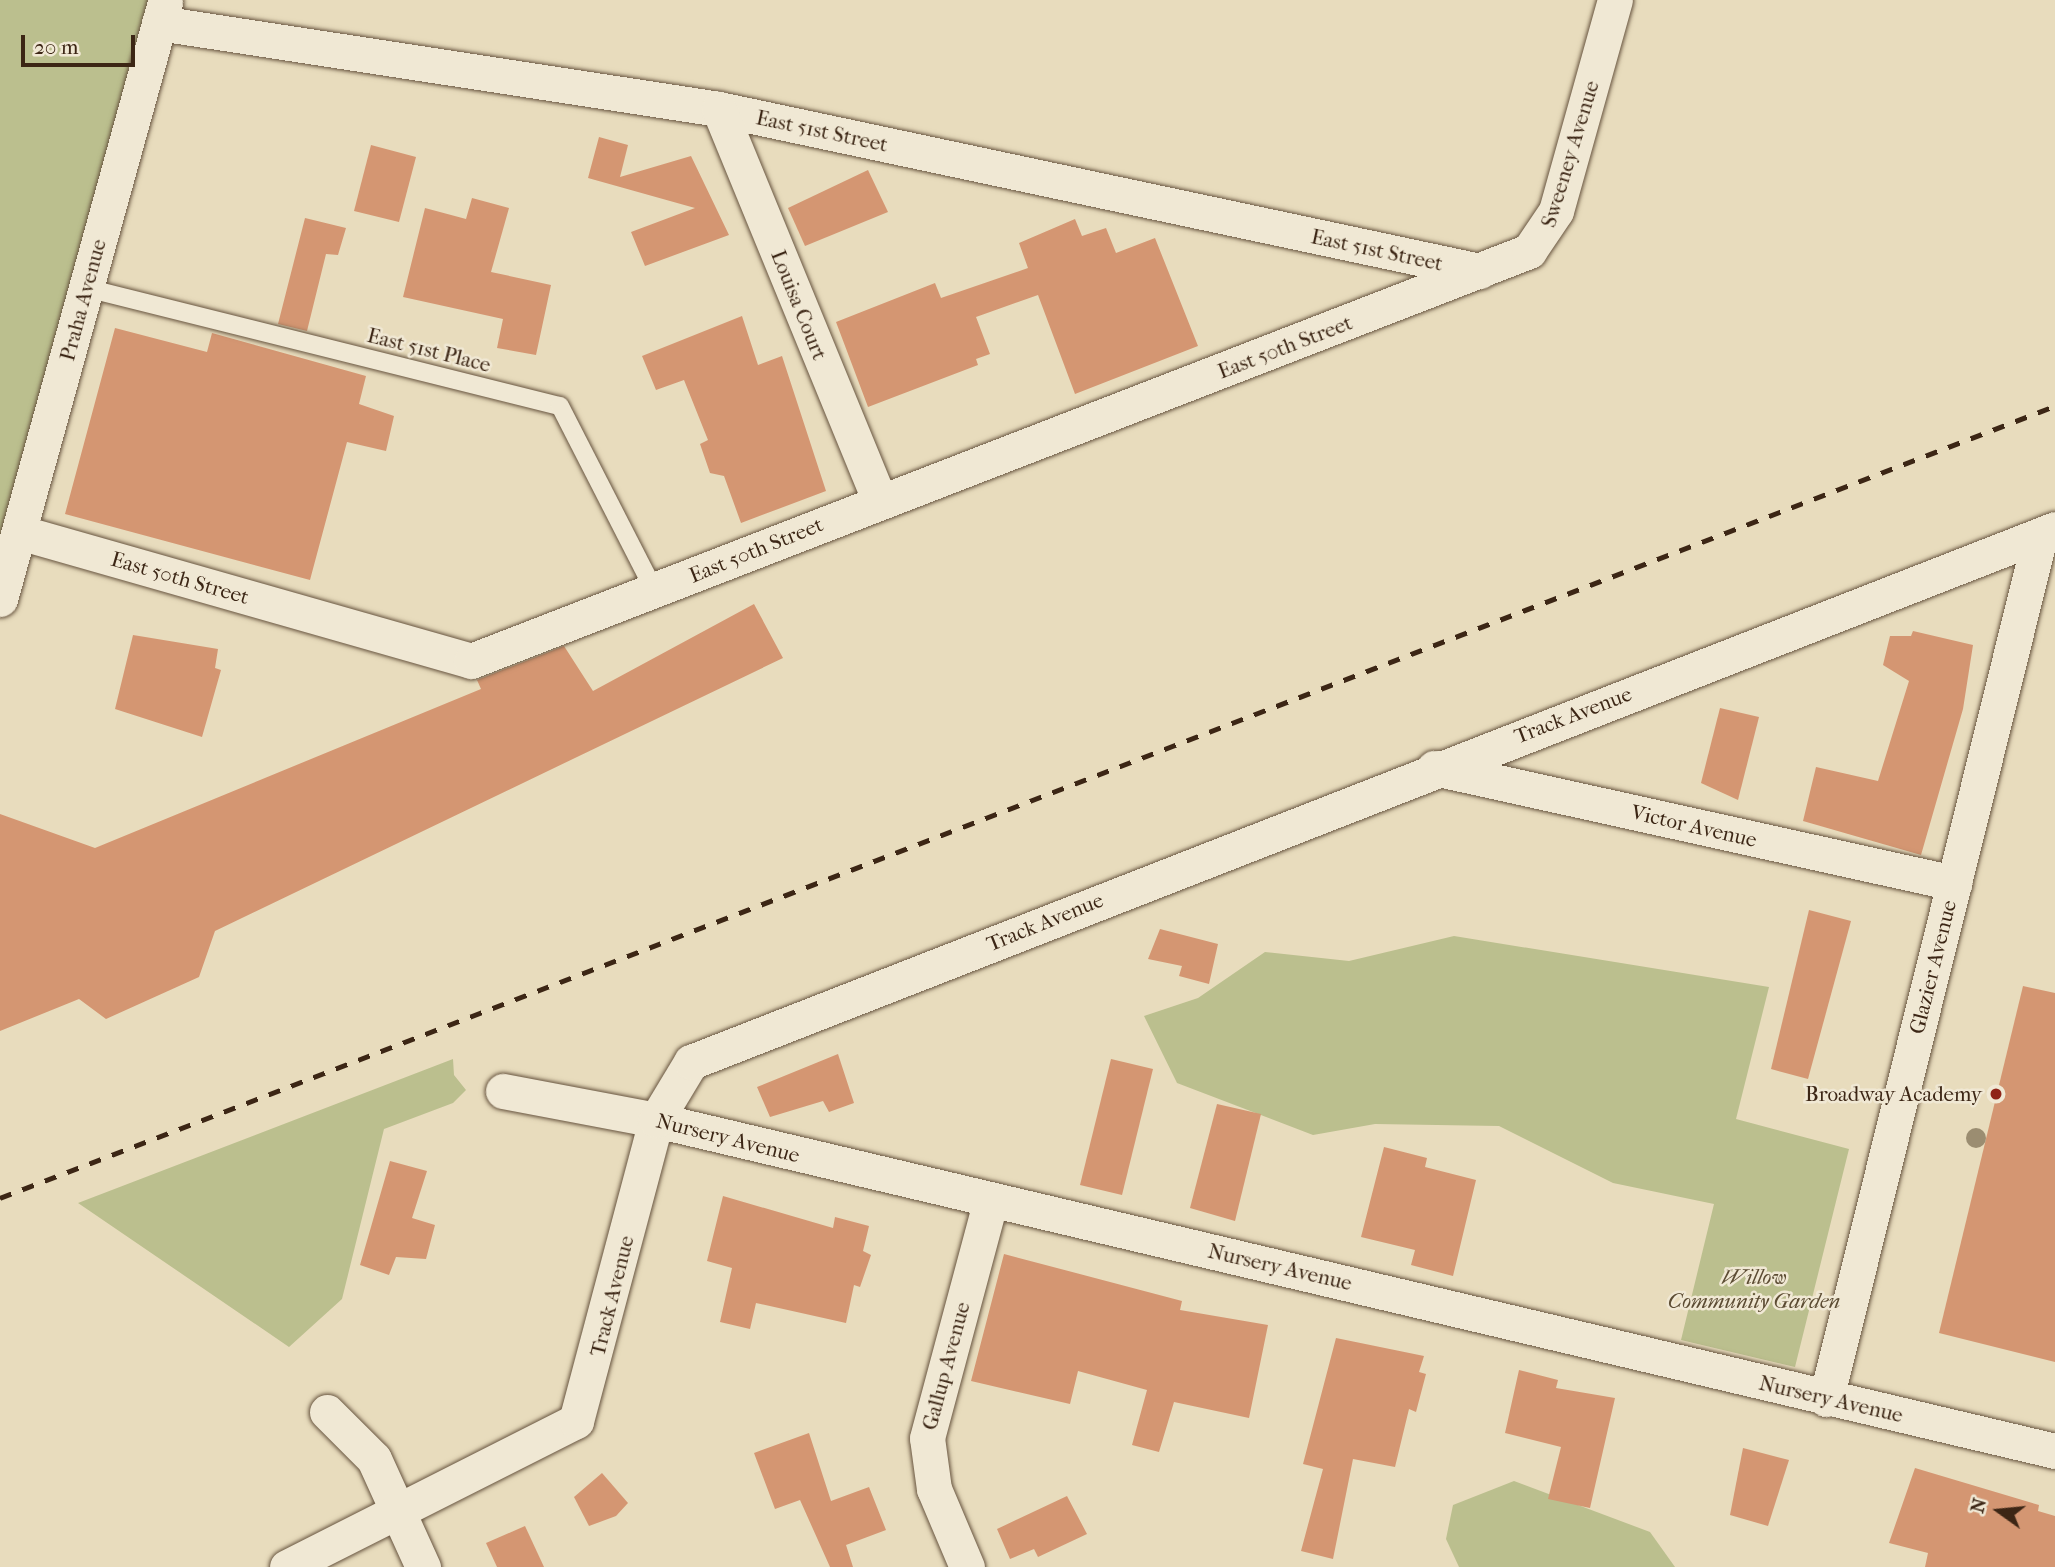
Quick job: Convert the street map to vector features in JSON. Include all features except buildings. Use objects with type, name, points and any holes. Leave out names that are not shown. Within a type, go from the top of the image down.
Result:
[{"type":"street","name":"Sweeney Avenue","points":[[1480,271],[1530,251],[1545,235],[1615,0]]},
{"type":"street","name":"East 51st Street","points":[[162,12],[719,109],[1480,271]]},
{"type":"street","name":"Praha Avenue","points":[[0,599],[162,12]]},
{"type":"street","name":"Louisa Court","points":[[719,109],[880,501]]},
{"type":"street","name":"East 50th Street","points":[[19,532],[471,662],[880,501],[1480,271]]},
{"type":"street","name":"Track Avenue","points":[[288,1567],[400,1513],[576,1421],[656,1120],[691,1062],[1434,768],[2047,532]]},
{"type":"street","name":"Glazier Avenue","points":[[1826,1399],[1954,883],[2047,532]]},
{"type":"street","name":"Victor Avenue","points":[[1434,768],[1954,883]]},
{"type":"street","name":"Nursery Avenue","points":[[503,1091],[656,1120],[990,1203],[1457,1307],[1826,1399],[2055,1451]]},
{"type":"street","name":"Gallup Avenue","points":[[967,1567],[934,1489],[927,1438],[990,1203]]},
{"type":"street","points":[[327,1412],[374,1459],[424,1567]]},
{"type":"lane","name":"East 51st Place","points":[[86,288],[560,406],[654,590]]},
{"type":"green space","points":[[0,0],[165,0],[0,599]]},
{"type":"green space","name":"Willow Community Garden","points":[[1454,936],[1769,987],[1736,1119],[1849,1149],[1795,1367],[1681,1340],[1714,1204],[1613,1183],[1499,1126],[1375,1124],[1313,1135],[1177,1083],[1144,1016],[1198,998],[1265,952],[1349,961]]},
{"type":"green space","points":[[453,1059],[454,1075],[466,1090],[453,1103],[384,1129],[342,1299],[289,1347],[78,1203]]},
{"type":"green space","points":[[1514,1481],[1650,1532],[1675,1567],[1459,1567],[1446,1539],[1453,1505]]},
{"type":"railway","points":[[0,1198],[2055,406]]},
{"type":"place","name":"Broadway Academy","points":[[1996,1094]]}]
